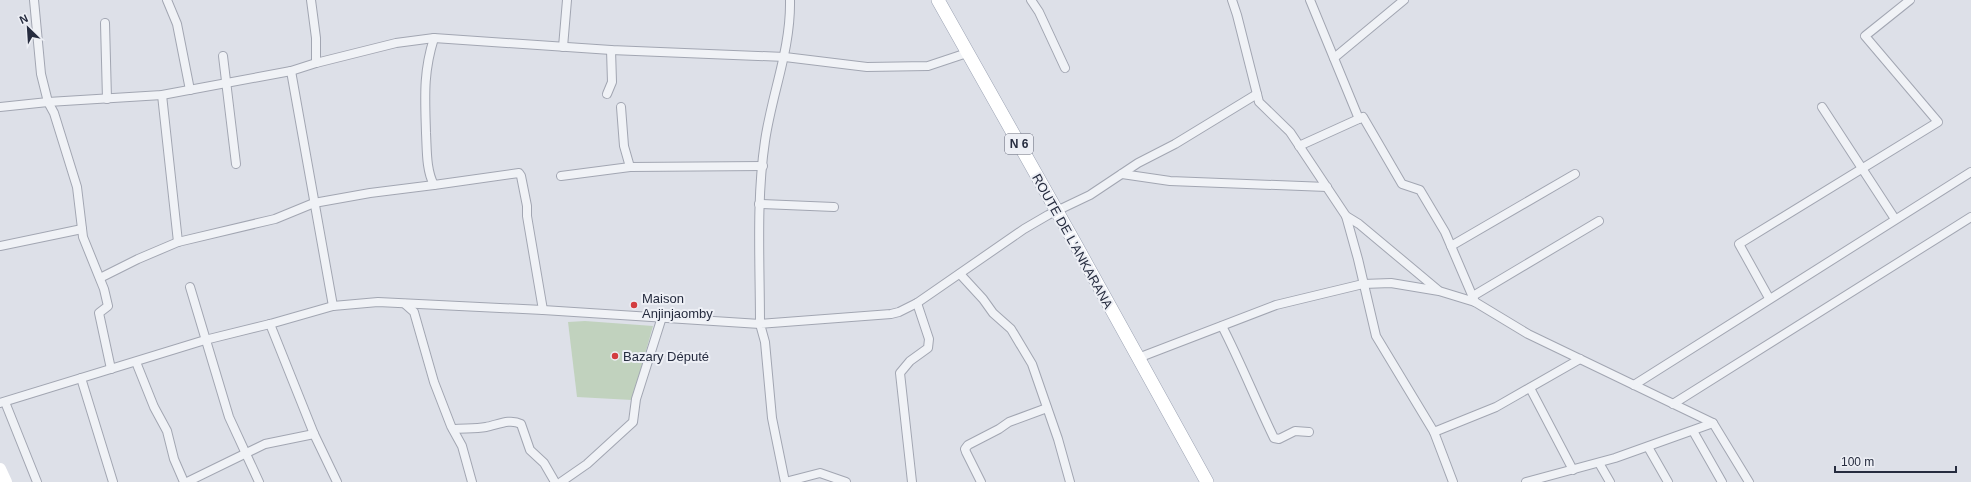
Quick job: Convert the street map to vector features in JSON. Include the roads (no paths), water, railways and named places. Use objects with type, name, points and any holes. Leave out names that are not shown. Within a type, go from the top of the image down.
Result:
[{"type":"main road","name":"ROUTE DE L'ANKARANA","points":[[938,0],[1207,482]]},
{"type":"street","points":[[34,0],[41,74],[48,102],[54,114],[77,187],[83,237],[100,278],[108,306],[99,313],[111,369]]},
{"type":"street","points":[[167,0],[177,24],[190,90]]},
{"type":"street","points":[[311,0],[316,38],[316,63]]},
{"type":"street","points":[[563,46],[567,0]]},
{"type":"street","points":[[790,0],[790,14],[785,57],[766,134],[762,166],[759,204],[760,324],[765,342],[772,418],[785,482],[820,473],[846,482]]},
{"type":"street","points":[[1031,0],[1039,12],[1065,68]]},
{"type":"street","points":[[1232,0],[1259,102],[1290,132],[1346,216],[1358,259],[1376,336],[1434,432],[1453,482]]},
{"type":"street","points":[[1310,0],[1360,119]]},
{"type":"street","points":[[1334,58],[1404,0]]},
{"type":"street","points":[[1769,298],[1739,244],[1938,122],[1865,36],[1910,0]]},
{"type":"street","points":[[105,23],[107,99]]},
{"type":"street","points":[[0,107],[48,102],[162,96],[291,71],[396,42],[434,38],[611,50],[785,57],[867,67],[928,66],[967,53]]},
{"type":"street","points":[[434,38],[428,57],[424,101],[428,160],[431,179],[434,185]]},
{"type":"street","points":[[607,94],[612,82],[611,50]]},
{"type":"street","points":[[223,56],[228,83],[236,164]]},
{"type":"street","points":[[291,71],[333,306]]},
{"type":"street","points":[[37,482],[3,402],[205,340],[270,324],[333,306],[378,302],[543,310],[760,324],[891,314],[899,312],[917,303],[1024,229],[1090,195],[1138,163],[1175,144],[1257,94]]},
{"type":"street","points":[[162,96],[178,242]]},
{"type":"street","points":[[621,107],[624,146],[630,167]]},
{"type":"street","points":[[1822,107],[1895,219]]},
{"type":"street","points":[[1300,146],[1363,117],[1402,184],[1420,190],[1452,246],[1474,299]]},
{"type":"street","points":[[561,176],[630,167],[762,166]]},
{"type":"street","points":[[1634,385],[1769,298],[1971,172]]},
{"type":"street","points":[[100,278],[138,259],[178,242],[275,219],[314,203],[370,193],[519,173],[521,176],[527,206],[527,216],[543,310]]},
{"type":"street","points":[[1122,174],[1170,181],[1327,187]]},
{"type":"street","points":[[1452,246],[1575,174]]},
{"type":"street","points":[[759,204],[834,207]]},
{"type":"street","points":[[1346,216],[1359,224],[1439,291]]},
{"type":"street","points":[[1673,404],[1971,217]]},
{"type":"street","points":[[1474,299],[1599,220]]},
{"type":"street","points":[[0,246],[82,229]]},
{"type":"street","points":[[960,274],[983,298],[993,313],[1011,329],[1032,364],[1070,482]]},
{"type":"street","points":[[1138,358],[1276,305],[1363,284],[1391,283],[1439,291],[1474,299],[1528,334],[1714,423],[1749,482]]},
{"type":"street","points":[[190,287],[229,417],[259,482]]},
{"type":"street","points":[[912,482],[900,373],[910,361],[928,348],[929,339],[917,303]]},
{"type":"street","points":[[404,304],[414,312],[434,382],[453,429],[462,446],[472,482]]},
{"type":"street","points":[[561,482],[587,464],[633,422],[636,399],[662,317]]},
{"type":"street","points":[[270,324],[314,434],[337,482]]},
{"type":"street","points":[[1222,326],[1242,366],[1274,438],[1279,439],[1295,431],[1309,432]]},
{"type":"street","points":[[1434,432],[1496,407],[1580,359]]},
{"type":"street","points":[[136,362],[154,407],[167,431],[174,459],[186,482],[247,454],[265,444],[314,434]]},
{"type":"street","points":[[82,378],[113,482]]},
{"type":"street","points":[[1530,388],[1573,470]]},
{"type":"street","points":[[981,482],[965,448],[1009,422],[1047,408]]},
{"type":"street","points":[[453,429],[485,427],[509,422],[521,424],[530,450],[544,463],[555,482]]},
{"type":"street","points":[[1526,482],[1599,463],[1714,423]]},
{"type":"street","points":[[1693,431],[1722,482]]},
{"type":"street","points":[[1648,447],[1668,482]]},
{"type":"street","points":[[1599,463],[1610,482]]},
{"type":"place","name":"Maison Anjinjaomby","points":[[634,305]]},
{"type":"place","name":"Bazary Député","points":[[615,356]]}]
